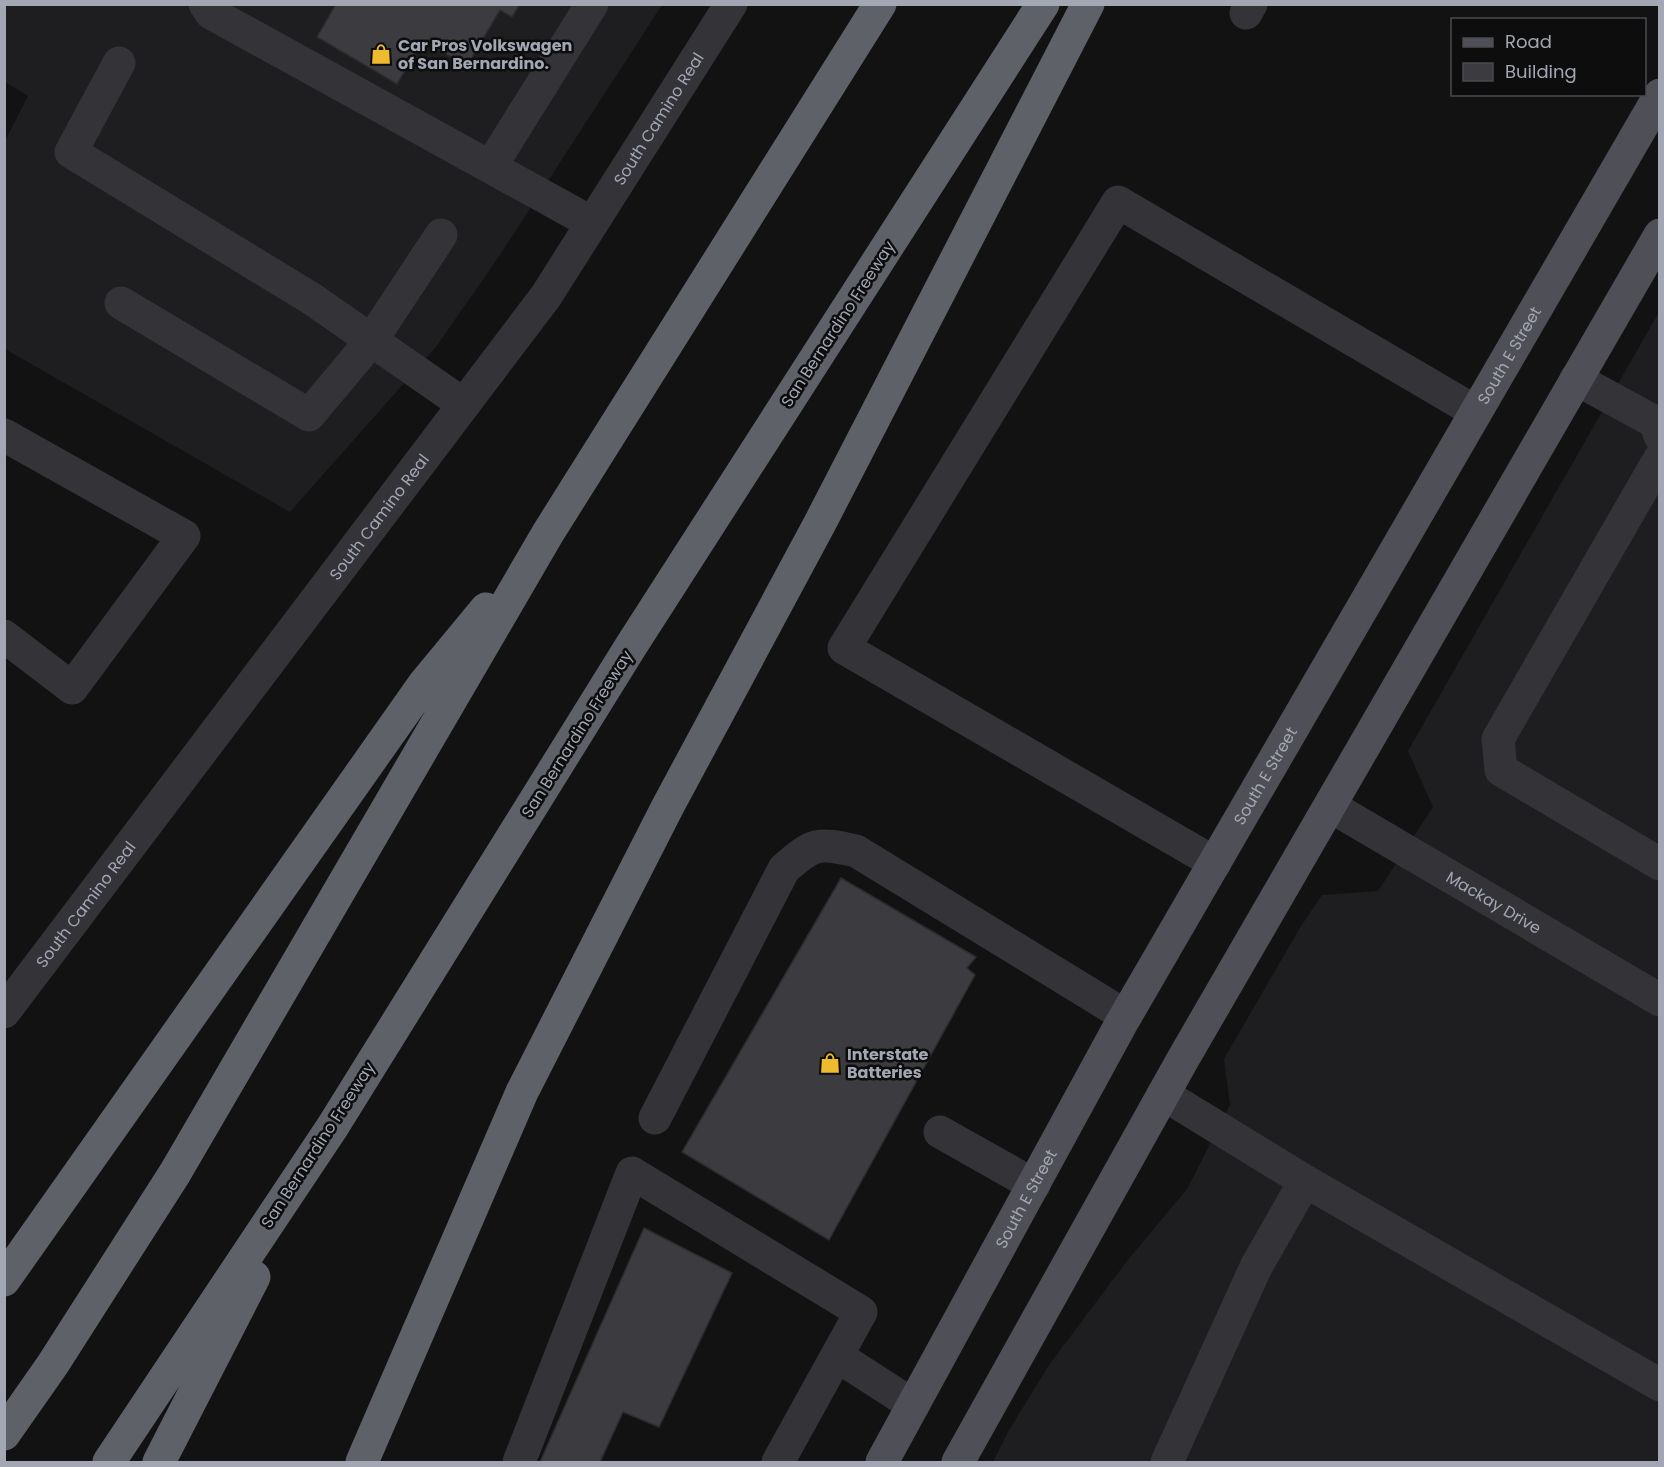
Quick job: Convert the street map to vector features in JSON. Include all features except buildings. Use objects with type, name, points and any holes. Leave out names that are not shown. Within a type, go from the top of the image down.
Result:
[{"type":"highway","points":[[4,1434],[53,1364],[174,1173],[548,533],[880,4]]},
{"type":"highway","name":"San Bernardino Freeway","points":[[110,1462],[333,1126],[631,646],[1043,4]]},
{"type":"highway","points":[[362,1462],[397,1376],[522,1092],[668,806],[820,523],[1088,4]]},
{"type":"highway","points":[[4,1281],[424,684],[548,533]]},
{"type":"highway","points":[[159,1462],[333,1126]]},
{"type":"main road","name":"South E Street","points":[[882,1462],[1126,1016],[1659,95]]},
{"type":"main road","points":[[958,1462],[1163,1094],[1659,235]]},
{"type":"street","points":[[205,4],[211,13],[278,52],[592,223]]},
{"type":"street","points":[[490,166],[592,4]]},
{"type":"street","name":"South Camino Real","points":[[4,1012],[546,296],[731,4]]},
{"type":"street","points":[[119,63],[71,152],[312,299],[463,405]]},
{"type":"street","points":[[1215,863],[844,648],[1118,202],[1476,412]]},
{"type":"street","points":[[121,303],[309,415],[371,341],[441,235]]},
{"type":"street","points":[[1576,379],[1655,422],[1659,436]]},
{"type":"street","points":[[4,435],[184,536],[72,688],[4,636]]},
{"type":"street","points":[[1659,458],[1498,739],[1501,770],[1659,864]]},
{"type":"street","name":"Mackay Drive","points":[[1330,806],[1659,1000]]},
{"type":"street","points":[[655,1118],[784,869],[805,850],[827,844],[856,851],[1126,1016]]},
{"type":"street","points":[[1163,1094],[1305,1181],[1659,1385]]},
{"type":"street","points":[[940,1132],[1034,1185]]},
{"type":"street","points":[[519,1462],[632,1173],[861,1312],[778,1462]]},
{"type":"street","points":[[1167,1462],[1256,1267],[1305,1181]]},
{"type":"street","points":[[837,1356],[913,1406]]},
{"type":"shaded area","points":[[5,5],[662,5],[500,255],[436,347],[290,512],[5,349],[5,141],[28,96],[5,82]]},
{"type":"shaded area","points":[[1659,312],[1659,1462],[993,1462],[1009,1430],[1049,1365],[1127,1261],[1187,1189],[1230,1105],[1224,1059],[1301,926],[1322,895],[1378,891],[1433,807],[1408,751]]},
{"type":"place","name":"Car Pros Volkswagen of San Bernardino.","points":[[381,54]]},
{"type":"place","name":"Interstate Batteries","points":[[830,1063]]}]
